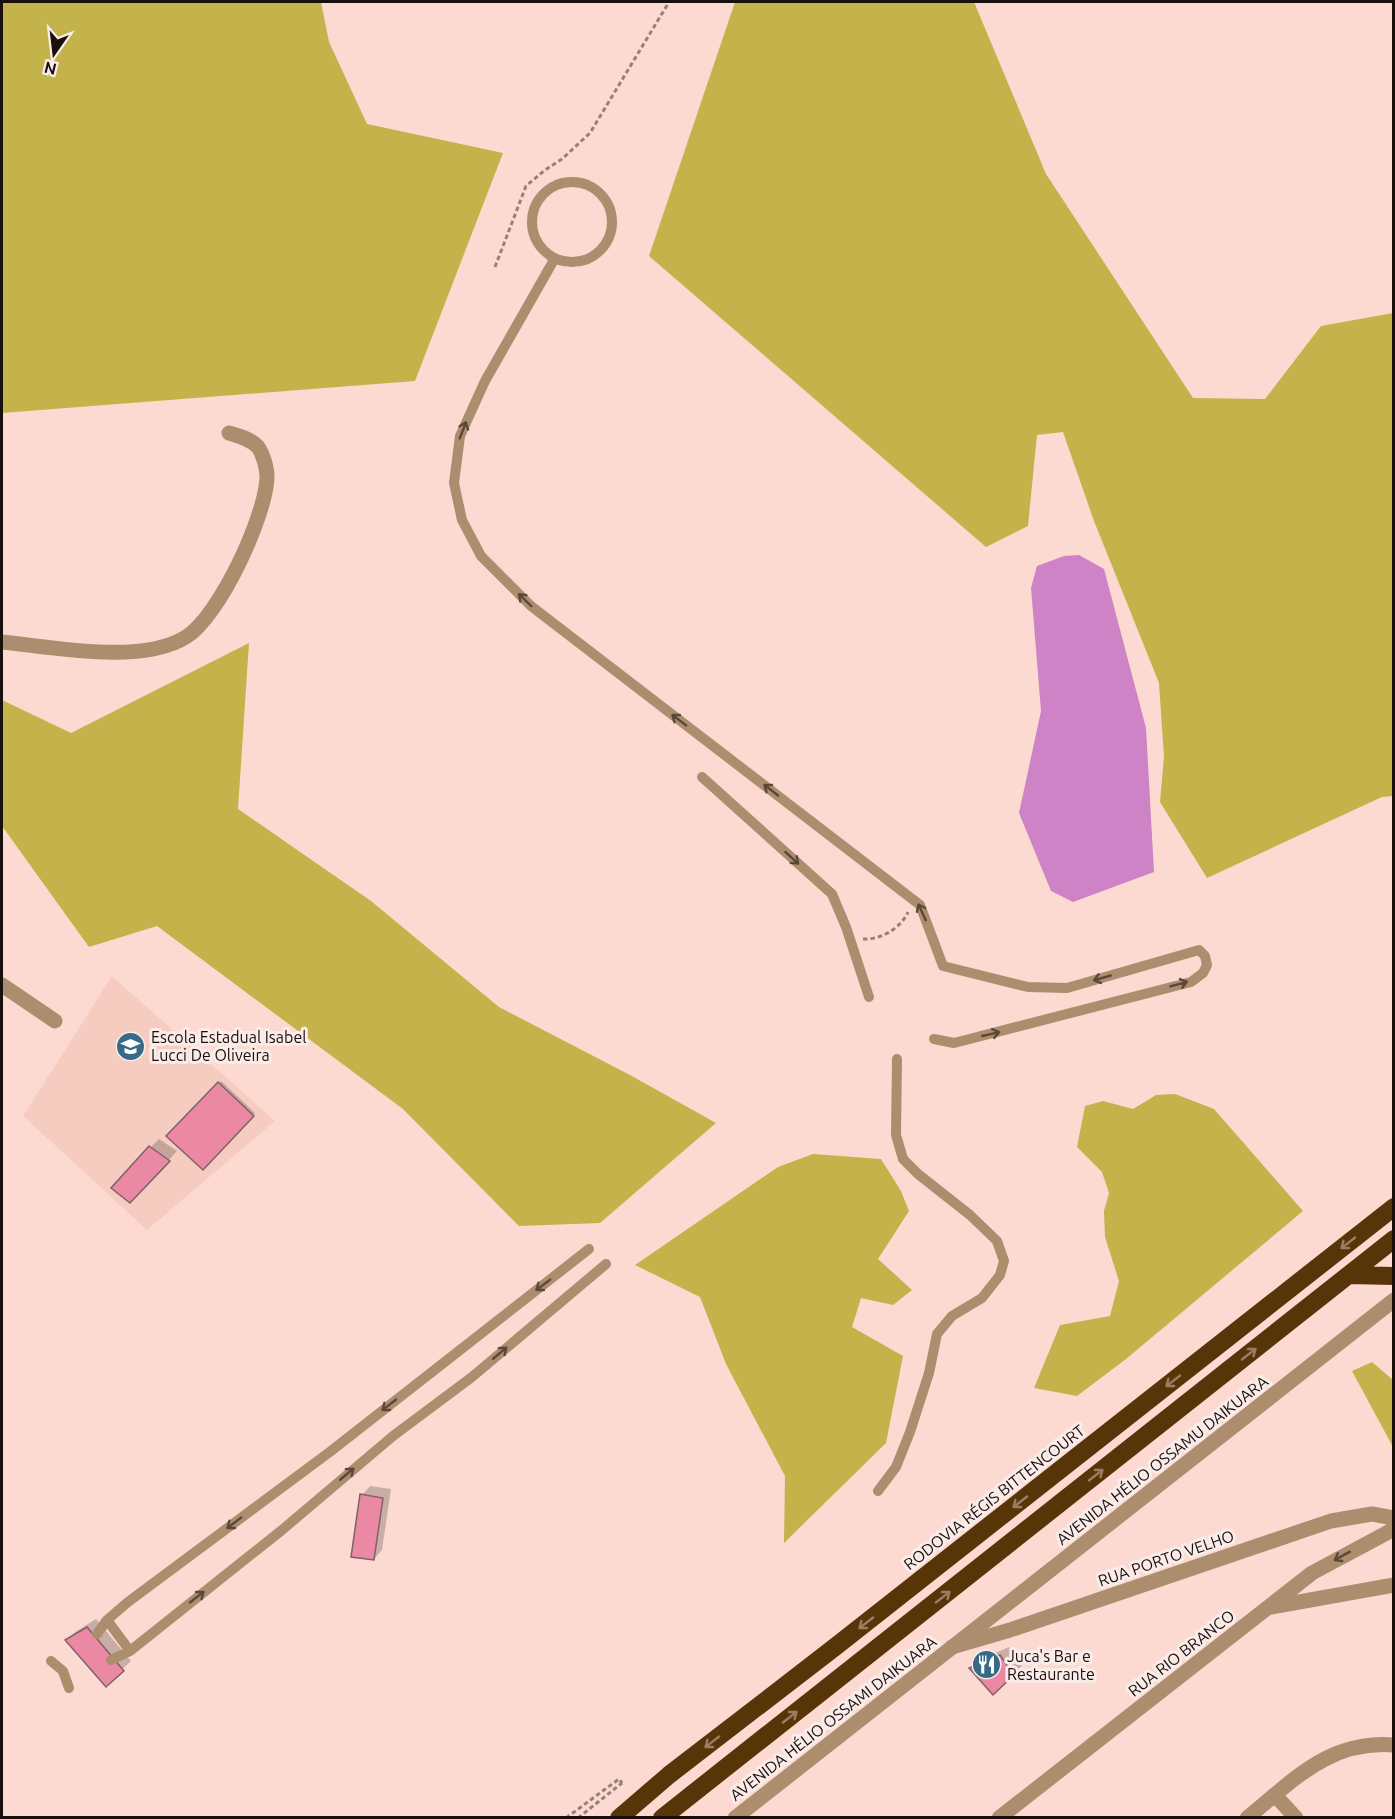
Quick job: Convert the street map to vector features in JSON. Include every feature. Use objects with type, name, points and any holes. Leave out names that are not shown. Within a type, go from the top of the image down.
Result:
[{"type":"highway","name":"RODOVIA RÉGIS BITTENCOURT","points":[[619,1818],[669,1775],[845,1640],[1394,1207]]},
{"type":"highway","points":[[662,1818],[1394,1239]]},
{"type":"highway","points":[[1348,1275],[1394,1276]]},
{"type":"street","points":[[2,642],[85,651],[134,651],[163,648],[187,637],[207,617],[219,599],[246,548],[262,507],[267,477],[264,461],[257,446],[243,437],[229,433]]},
{"type":"street","points":[[2,985],[55,1021]]},
{"type":"street","name":"AVENIDA HÉLIO OSSAMU DAIKUARA","points":[[952,1647],[1394,1300]]},
{"type":"street","name":"RUA PORTO VELHO","points":[[952,1647],[1042,1620],[1331,1521],[1372,1514],[1394,1518]]},
{"type":"street","name":"RUA RIO BRANCO","points":[[999,1818],[1312,1573],[1394,1529]]},
{"type":"street","points":[[1268,1607],[1394,1585]]},
{"type":"street","name":"AVENIDA HÉLIO OSSAMI DAIKUARA","points":[[735,1818],[952,1647]]},
{"type":"street","points":[[1248,1818],[1324,1757],[1351,1747],[1394,1744]]},
{"type":"street","points":[[1275,1795],[1296,1818]]},
{"type":"lane","points":[[572,181],[591,186],[606,200],[613,219],[609,239],[595,255],[585,259],[575,262],[555,258],[544,251],[534,235],[532,216],[539,198],[554,186],[563,183],[572,181]]},
{"type":"lane","points":[[555,258],[484,381],[460,436],[454,483],[462,520],[481,556],[531,606],[920,905],[943,966],[1028,987],[1066,988],[1199,950],[1205,956],[1207,965],[1203,973],[1191,981],[954,1043],[934,1039]]},
{"type":"lane","points":[[702,777],[832,894],[850,938],[869,997]]},
{"type":"lane","points":[[878,1491],[896,1467],[910,1432],[929,1373],[936,1334],[952,1316],[982,1298],[999,1275],[1004,1261],[997,1241],[970,1215],[918,1174],[903,1159],[896,1135],[897,1059]]},
{"type":"lane","points":[[97,1634],[107,1620],[128,1602],[331,1451],[589,1249]]},
{"type":"lane","points":[[111,1660],[130,1651],[282,1530],[393,1436],[472,1377],[606,1264]]},
{"type":"lane","points":[[107,1620],[130,1651]]},
{"type":"lane","points":[[51,1661],[63,1671],[69,1688]]},
{"type":"path","points":[[495,267],[526,186],[562,159],[590,133],[669,2]]},
{"type":"path","points":[[850,938],[873,940],[892,931],[905,919],[913,900]]},
{"type":"path","points":[[566,1818],[619,1779],[622,1783],[578,1818]]},
{"type":"shaded area","points":[[2,2],[321,2],[329,42],[367,124],[503,153],[415,381],[2,413]]},
{"type":"shaded area","points":[[735,2],[974,2],[1046,174],[1193,398],[1265,399],[1321,326],[1393,313],[1393,796],[1382,797],[1207,878],[1160,802],[1164,757],[1159,683],[1094,521],[1063,432],[1037,435],[1028,526],[986,547],[649,256]]},
{"type":"shaded area","points":[[1079,555],[1104,569],[1146,728],[1154,872],[1073,902],[1051,891],[1019,813],[1041,711],[1031,588],[1037,566],[1064,556]]},
{"type":"shaded area","points":[[249,643],[238,809],[371,901],[499,1007],[716,1123],[600,1223],[519,1226],[403,1109],[157,926],[89,947],[2,826],[2,700],[71,733]]},
{"type":"shaded area","name":"Escola Estadual Isabel Lucci De Oliveira","points":[[112,976],[275,1121],[147,1230],[23,1116]]},
{"type":"shaded area","points":[[1175,1094],[1214,1109],[1303,1211],[1126,1359],[1077,1396],[1034,1388],[1060,1325],[1110,1316],[1119,1281],[1105,1237],[1104,1211],[1109,1193],[1102,1172],[1077,1147],[1085,1106],[1103,1101],[1133,1109],[1156,1095]]},
{"type":"shaded area","points":[[813,1154],[881,1159],[901,1191],[909,1211],[878,1259],[912,1290],[893,1305],[861,1298],[852,1327],[903,1356],[886,1443],[784,1543],[785,1476],[726,1364],[700,1297],[635,1265],[778,1167]]},
{"type":"shaded area","points":[[1372,1362],[1393,1380],[1393,1447],[1352,1371]]},
{"type":"building","points":[[218,1082],[254,1116],[203,1170],[166,1136]]},
{"type":"building","points":[[149,1146],[170,1161],[130,1203],[111,1188]]},
{"type":"building","points":[[360,1494],[383,1498],[374,1560],[351,1557]]},
{"type":"building","points":[[87,1627],[124,1671],[106,1687],[65,1640]]},
{"type":"building","points":[[1000,1655],[1014,1675],[993,1695],[969,1668]]},
{"type":"place","name":"Escola Estadual Isabel Lucci De Oliveira","points":[[130,1046]]},
{"type":"place","name":"Juca's Bar e Restaurante","points":[[986,1665]]}]
